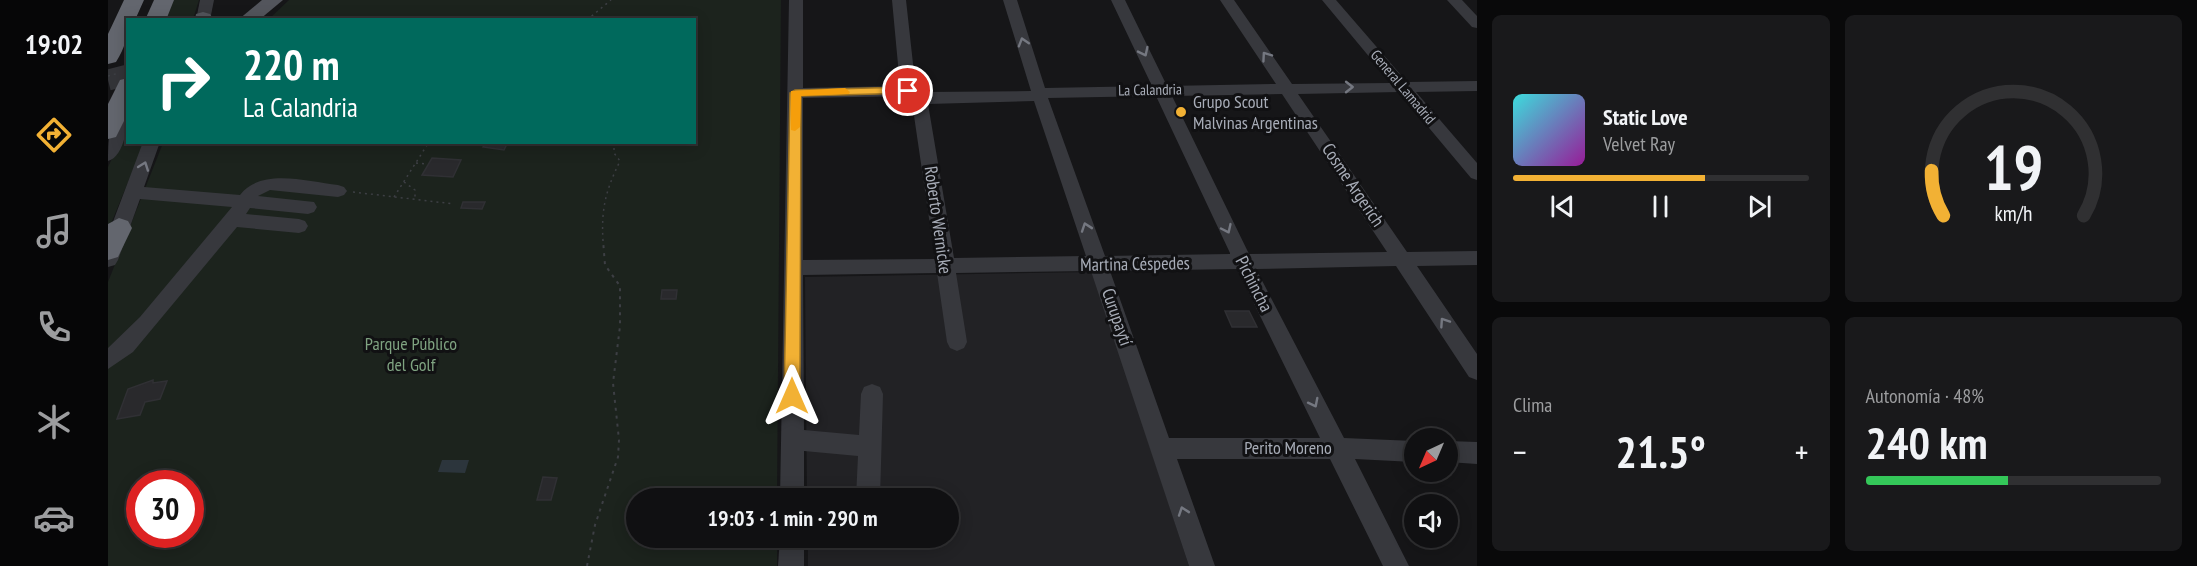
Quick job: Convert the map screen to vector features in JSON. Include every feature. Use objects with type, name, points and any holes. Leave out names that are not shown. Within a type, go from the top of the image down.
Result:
[{"type":"highway","points":[[108,57],[134,0]]},
{"type":"highway","points":[[156,18],[164,0]]},
{"type":"highway","points":[[108,131],[126,89]]},
{"type":"main road","points":[[251,13],[274,0]]},
{"type":"street","points":[[792,488],[792,268],[796,0]]},
{"type":"street","name":"Roberto Wernicke","points":[[899,0],[915,95],[920,102],[930,152],[944,268],[957,342]]},
{"type":"street","name":"Curupaytí","points":[[1010,0],[1039,94],[1202,566]]},
{"type":"street","name":"Pichincha","points":[[1118,0],[1163,90],[1243,262],[1396,566]]},
{"type":"street","name":"Cosme Argerich","points":[[1227,0],[1477,371]]},
{"type":"street","name":"General Lamadrid","points":[[1329,0],[1477,174]]},
{"type":"street","points":[[1454,0],[1477,24]]},
{"type":"street","name":"La Calandria","points":[[795,93],[1039,94],[1477,86]]},
{"type":"street","points":[[108,155],[126,111]]},
{"type":"street","points":[[108,260],[151,144]]},
{"type":"street","points":[[108,360],[126,346],[147,323],[232,220],[254,189],[263,184],[338,190]]},
{"type":"street","points":[[134,192],[308,207]]},
{"type":"street","points":[[232,220],[298,225]]},
{"type":"street","name":"Martina Céspedes","points":[[792,268],[944,268],[1477,258]]},
{"type":"street","points":[[868,488],[872,394]]},
{"type":"street","points":[[792,439],[870,447]]},
{"type":"street","name":"Perito Moreno","points":[[1162,449],[1336,448],[1404,451]]},
{"type":"street","points":[[1458,452],[1477,453]]},
{"type":"street","points":[[791,566],[792,548]]},
{"type":"path","points":[[589,18],[611,0]]},
{"type":"path","points":[[394,197],[428,144]]},
{"type":"path","points":[[587,566],[595,525],[618,457],[619,440],[613,383],[614,358],[620,326],[620,286],[605,265],[602,219],[606,190],[620,160],[614,153],[614,144]]},
{"type":"path","points":[[416,164],[428,164]]},
{"type":"path","points":[[404,182],[413,187],[415,199]]},
{"type":"path","points":[[338,190],[454,204]]},
{"type":"shaded area","points":[[1093,272],[1189,566],[808,566],[808,548],[959,548],[959,488],[807,488],[805,277]]},
{"type":"shaded area","points":[[442,460],[469,460],[465,473],[438,472]]},
{"type":"green space","points":[[172,0],[199,0],[193,18],[164,18]]},
{"type":"green space","name":"Parque Público del Golf","points":[[289,0],[781,0],[777,488],[626,488],[626,548],[777,548],[777,566],[108,566],[108,282],[163,144],[696,144],[696,18],[270,18]]},
{"type":"green space","points":[[126,130],[126,144],[144,144],[108,231],[108,167]]},
{"type":"building","points":[[485,144],[507,144],[504,150],[483,147]]},
{"type":"building","points":[[432,158],[461,160],[453,177],[422,175]]},
{"type":"building","points":[[463,202],[485,202],[482,209],[461,208]]},
{"type":"building","points":[[662,290],[677,290],[676,299],[661,299]]},
{"type":"building","points":[[1225,311],[1249,311],[1257,327],[1232,327]]},
{"type":"building","points":[[153,380],[153,383],[167,381],[160,399],[145,402],[140,415],[117,419],[128,389]]},
{"type":"building","points":[[543,477],[557,478],[551,500],[537,500]]},
{"type":"tunnel","points":[[108,80],[126,76]]},
{"type":"slow traffic","points":[[795,127],[795,93],[845,92]]},
{"type":"place","name":"Grupo Scout Malvinas Argentinas","points":[[1181,112]]},
{"type":"route","points":[[792,396],[795,93],[908,91]]}]
